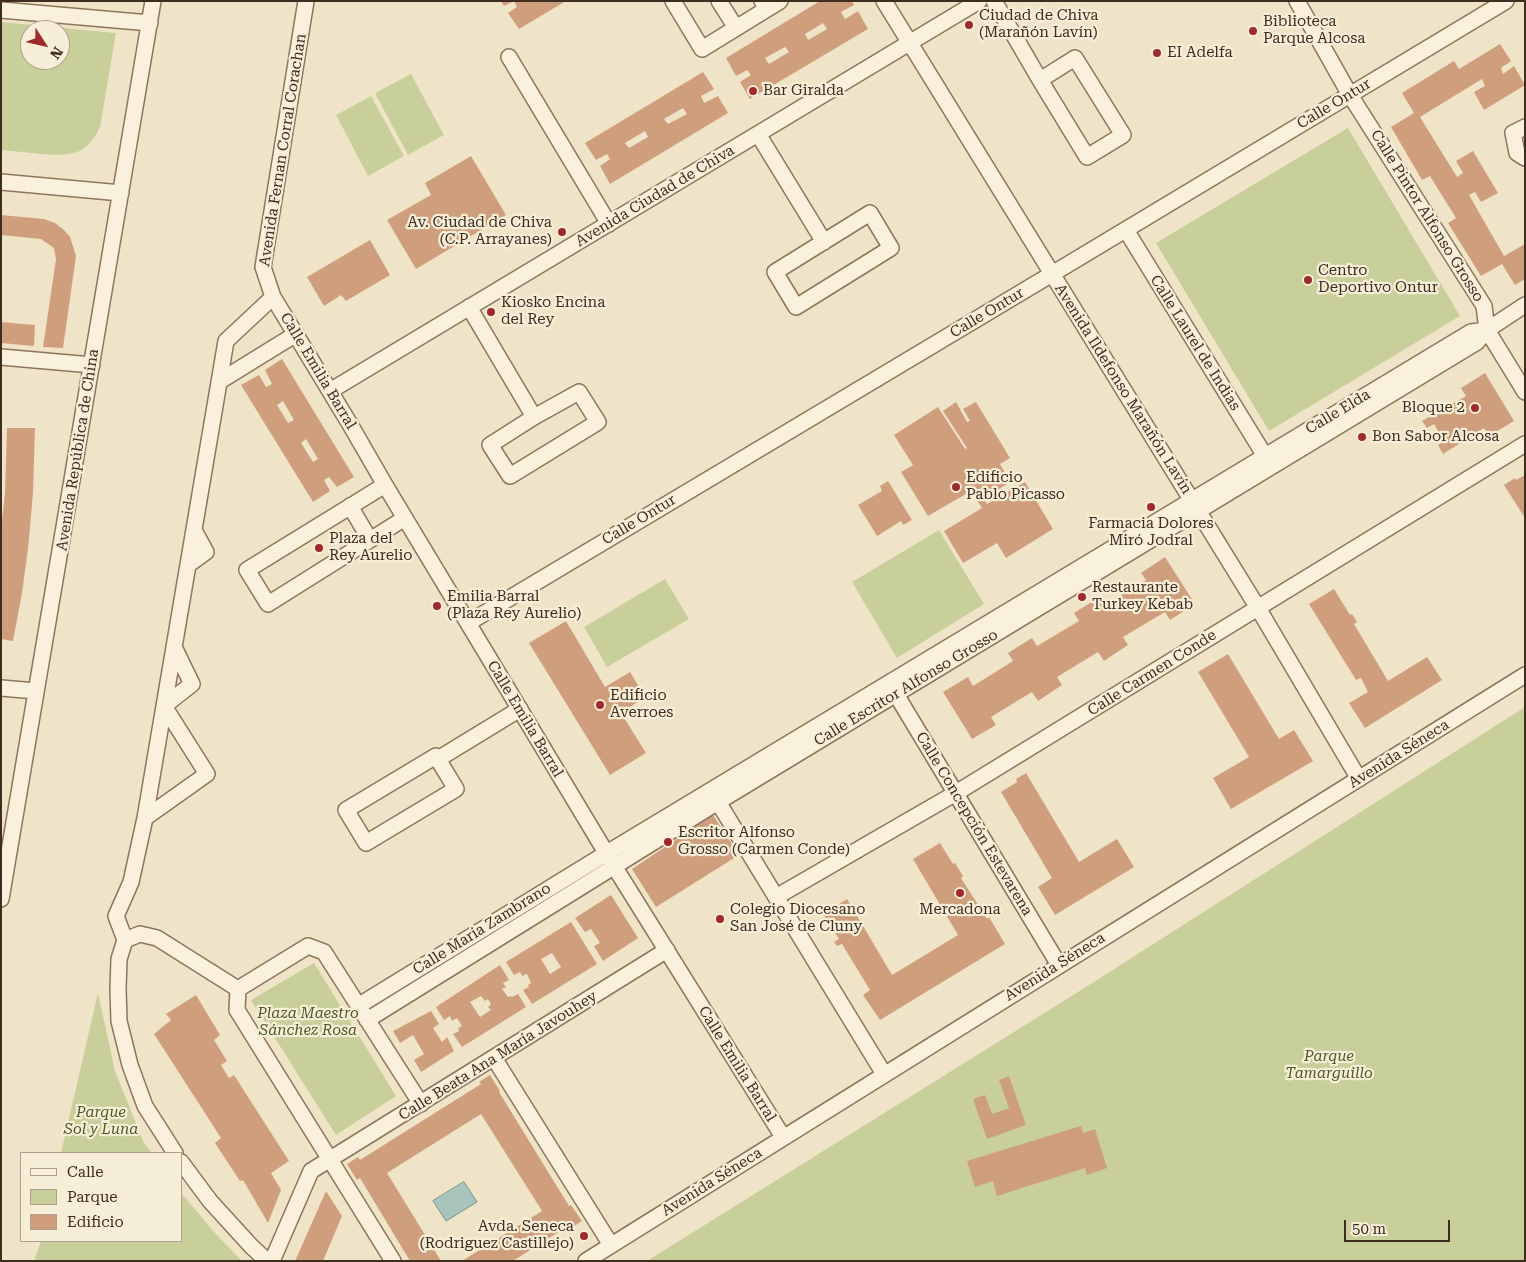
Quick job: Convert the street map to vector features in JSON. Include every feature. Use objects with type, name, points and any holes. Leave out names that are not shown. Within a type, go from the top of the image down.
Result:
[{"type":"street","name":"Avenida República de China","points":[[1,899],[5,859],[16,812],[153,1]]},
{"type":"street","name":"Avenida Fernan Corral Corachan","points":[[273,297],[262,267],[306,1]]},
{"type":"street","points":[[673,1],[702,49],[736,28],[769,4]]},
{"type":"street","points":[[720,1],[736,28]]},
{"type":"street","name":"Avenida Ildefonso Marañón Lavín","points":[[884,1],[1258,608],[1359,779]]},
{"type":"street","name":"Avenida Ciudad de Chiva","points":[[330,391],[979,1]]},
{"type":"street","points":[[994,1],[1040,80],[1087,157],[1123,135],[1075,58],[1040,80]]},
{"type":"street","name":"Calle Pintor Alfonso Grosso","points":[[1297,1],[1350,94],[1484,306],[1487,330],[1525,392]]},
{"type":"street","name":"Calle Ontur","points":[[468,623],[1506,1]]},
{"type":"street","points":[[1,10],[150,23]]},
{"type":"street","points":[[509,57],[609,224]]},
{"type":"street","points":[[1525,127],[1514,133],[1517,153],[1525,158]]},
{"type":"street","points":[[758,134],[824,242]]},
{"type":"street","points":[[1,182],[121,193]]},
{"type":"street","points":[[870,213],[891,248],[796,307],[775,272],[824,242],[870,213]]},
{"type":"street","name":"Calle Laurel de Indias","points":[[1126,230],[1265,456]]},
{"type":"street","points":[[174,1152],[145,1106],[130,1065],[119,1021],[119,959],[125,940],[116,916],[131,882],[145,818],[226,341],[273,297]]},
{"type":"street","name":"Calle Emilia Barral","points":[[273,297],[610,859],[783,1137]]},
{"type":"street","name":"Calle Elda","points":[[1194,505],[1477,342],[1487,330],[1525,305]]},
{"type":"street","points":[[469,307],[534,417]]},
{"type":"street","name":"Calle Elda","points":[[1194,505],[1265,456],[1471,332],[1487,330]]},
{"type":"street","points":[[220,381],[296,334]]},
{"type":"street","points":[[1,357],[92,365]]},
{"type":"street","points":[[579,392],[598,422],[510,476],[490,445],[534,417],[579,392]]},
{"type":"street","name":"Calle Carmen Conde","points":[[776,897],[956,793],[1525,444]]},
{"type":"street","points":[[384,484],[247,570],[268,604],[405,518]]},
{"type":"street","name":"Calle Escritor Alfonso Grosso","points":[[610,859],[1194,505]]},
{"type":"street","points":[[350,506],[370,540]]},
{"type":"street","points":[[164,706],[192,684],[174,647]]},
{"type":"street","name":"Avenida Séneca","points":[[586,1261],[1525,675]]},
{"type":"street","points":[[1,688],[36,691]]},
{"type":"street","name":"Calle Escritor Alfonso Grosso","points":[[610,859],[718,802],[893,689]]},
{"type":"street","name":"Calle Concepción Estevarena","points":[[893,689],[1060,965]]},
{"type":"street","points":[[145,818],[207,774],[164,706]]},
{"type":"street","points":[[438,759],[520,710]]},
{"type":"street","points":[[436,756],[438,759],[456,789],[366,843],[346,810],[436,756]]},
{"type":"street","points":[[718,802],[884,1074]]},
{"type":"street","points":[[1,827],[16,812]]},
{"type":"street","name":"Calle María Zambrano","points":[[358,1006],[610,859]]},
{"type":"street","name":"Calle María Zambrano","points":[[367,1020],[610,859]]},
{"type":"street","points":[[125,940],[140,934],[157,938],[238,989]]},
{"type":"street","points":[[238,989],[308,946],[324,952],[420,1104]]},
{"type":"street","name":"Calle Beata Ana María Javouhey","points":[[272,1261],[311,1172],[667,950]]},
{"type":"street","points":[[238,989],[237,1010],[393,1261]]},
{"type":"street","points":[[494,1058],[611,1245]]},
{"type":"street","points":[[182,1163],[210,1202],[267,1261]]},
{"type":"green space","points":[[1,22],[20,24],[20,70],[70,70],[70,29],[116,33],[100,127],[95,137],[83,149],[76,152],[61,155],[1,150]]},
{"type":"green space","points":[[411,74],[444,135],[408,155],[375,93]]},
{"type":"green space","points":[[371,96],[404,156],[368,176],[336,115]]},
{"type":"green space","name":"Centro Deportivo Ontur","points":[[1348,128],[1460,316],[1269,431],[1156,243]]},
{"type":"green space","points":[[939,530],[984,604],[897,658],[852,582]]},
{"type":"green space","points":[[665,579],[689,619],[607,667],[584,627]]},
{"type":"green space","name":"Parque Tamarguillo","points":[[1525,707],[1525,1261],[647,1261],[1086,987]]},
{"type":"green space","name":"Plaza Maestro Sánchez Rosa","points":[[314,963],[396,1096],[336,1135],[251,1000]]},
{"type":"green space","name":"Parque Sol y Luna","points":[[98,993],[115,1071],[143,1141],[151,1152],[61,1152]]},
{"type":"green space","points":[[182,1194],[242,1261],[34,1261],[41,1242],[182,1242]]},
{"type":"water","points":[[464,1182],[477,1202],[446,1221],[433,1201]]},
{"type":"building","points":[[501,1],[514,1],[504,6]]},
{"type":"building","points":[[514,1],[566,1],[519,29],[508,13],[517,7]]},
{"type":"building","points":[[820,1],[852,1],[854,5],[841,12],[845,19],[858,11],[868,29],[750,99],[740,82],[751,75],[747,70],[736,76],[726,58]],"holes":[[[823,23],[827,29],[808,40],[805,34]],[[785,47],[789,52],[769,64],[765,58]]]},
{"type":"building","points":[[1500,44],[1511,61],[1501,68],[1503,74],[1514,66],[1525,85],[1484,110],[1474,92],[1485,86],[1482,79],[1420,117],[1457,177],[1463,173],[1456,161],[1473,151],[1498,193],[1481,202],[1475,192],[1469,195],[1504,256],[1525,244],[1525,279],[1515,285],[1502,264],[1481,276],[1448,223],[1456,218],[1430,176],[1422,180],[1391,127],[1414,113],[1402,93],[1454,61],[1459,69]]},
{"type":"building","points":[[703,72],[714,89],[701,96],[704,103],[718,96],[728,113],[610,184],[600,166],[610,159],[607,154],[596,160],[585,143]],"holes":[[[683,108],[687,114],[668,124],[664,119]],[[645,131],[648,137],[629,148],[625,143]]]},
{"type":"building","points":[[471,156],[506,215],[416,269],[387,220],[431,195],[425,183]]},
{"type":"building","points":[[1,215],[44,219],[55,223],[70,237],[76,256],[63,348],[43,347],[56,259],[54,248],[41,239],[1,235]]},
{"type":"building","points":[[370,240],[390,275],[346,301],[341,295],[324,306],[307,277]]},
{"type":"building","points":[[1,322],[35,325],[34,346],[1,343]]},
{"type":"building","points":[[282,359],[354,477],[337,487],[329,477],[324,480],[330,491],[313,502],[241,385],[259,375],[266,387],[272,384],[265,370]],"holes":[[[283,401],[294,420],[288,423],[277,405]],[[306,439],[318,459],[313,462],[301,443]]]},
{"type":"building","name":"Bloque 2","points":[[1485,373],[1514,421],[1489,436],[1484,428],[1443,454],[1438,445],[1444,441],[1434,424],[1427,428],[1422,421],[1466,396],[1461,388]]},
{"type":"building","name":"Edificio Pablo Picasso","points":[[956,402],[967,422],[970,421],[963,409],[976,402],[1010,458],[1000,464],[1010,482],[984,499],[987,504],[1025,482],[1053,529],[1006,558],[997,543],[963,563],[944,531],[982,508],[971,491],[928,516],[901,472],[913,465],[894,435],[938,407],[965,449],[967,448],[943,411]]},
{"type":"building","points":[[7,428],[35,428],[33,493],[28,549],[13,641],[1,639],[1,531],[5,493]]},
{"type":"building","points":[[1525,475],[1525,518],[1504,485],[1515,478],[1516,480]]},
{"type":"building","points":[[888,481],[912,520],[903,525],[901,521],[877,536],[858,505],[882,491],[880,486]]},
{"type":"building","points":[[1165,557],[1195,604],[1170,620],[1165,612],[1123,637],[1128,645],[1104,661],[1098,652],[1057,677],[1062,685],[1038,701],[1032,692],[991,717],[996,725],[972,739],[943,692],[968,677],[973,686],[1013,661],[1008,653],[1032,638],[1037,646],[1079,621],[1074,613],[1098,598],[1104,606],[1146,580],[1141,573]]},
{"type":"building","points":[[1334,589],[1350,615],[1352,614],[1357,622],[1354,624],[1388,681],[1427,657],[1442,680],[1365,728],[1349,703],[1368,692],[1361,678],[1356,680],[1309,604]]},
{"type":"building","name":"Edificio Averroes","points":[[566,621],[605,687],[630,672],[645,697],[621,713],[646,753],[610,775],[529,643]]},
{"type":"building","points":[[1228,654],[1279,739],[1294,730],[1313,761],[1231,809],[1213,778],[1249,757],[1198,672]]},
{"type":"building","points":[[1026,773],[1079,862],[1117,839],[1134,867],[1055,915],[1038,887],[1052,878],[1001,792],[1017,782],[1016,779]]},
{"type":"building","points":[[713,815],[739,855],[656,907],[632,869]]},
{"type":"building","points":[[940,843],[953,864],[955,863],[963,876],[961,878],[987,919],[989,917],[1005,944],[880,1020],[863,995],[870,990],[842,944],[837,946],[834,942],[839,939],[823,914],[847,899],[892,975],[958,935],[913,859]]},
{"type":"building","points":[[611,895],[638,938],[603,961],[594,946],[600,943],[591,929],[585,932],[575,918]]},
{"type":"building","points":[[571,922],[597,964],[532,1004],[523,990],[529,987],[528,985],[531,983],[527,974],[522,976],[520,972],[514,975],[506,962]],"holes":[[[552,953],[561,967],[550,974],[541,959]]]},
{"type":"building","points":[[500,965],[509,980],[503,983],[506,987],[502,989],[508,997],[518,994],[526,1007],[462,1047],[453,1034],[459,1031],[458,1028],[462,1026],[457,1018],[452,1021],[450,1016],[444,1020],[436,1007]],"holes":[[[481,996],[485,1001],[488,999],[491,1004],[488,1007],[491,1010],[480,1017],[470,1002]]]},
{"type":"building","points":[[196,995],[220,1035],[214,1040],[227,1061],[221,1065],[229,1078],[234,1075],[289,1161],[271,1173],[281,1190],[268,1223],[243,1180],[240,1181],[215,1143],[221,1138],[154,1034],[171,1020],[166,1014]]},
{"type":"building","points":[[431,1011],[439,1024],[433,1028],[442,1042],[447,1037],[454,1051],[421,1072],[414,1060],[424,1054],[413,1035],[400,1043],[393,1031]]},
{"type":"building","points":[[490,1075],[569,1206],[571,1205],[582,1221],[570,1229],[568,1226],[513,1261],[462,1261],[542,1211],[481,1114],[387,1173],[441,1261],[410,1261],[360,1178],[357,1180],[347,1164],[358,1157],[360,1160],[481,1084],[479,1082]]},
{"type":"building","points":[[1009,1076],[1026,1125],[987,1139],[973,1099],[985,1095],[992,1114],[1009,1108],[999,1080]]},
{"type":"building","points":[[1081,1126],[1083,1133],[1095,1129],[1107,1168],[1087,1175],[1085,1168],[997,1196],[993,1181],[975,1187],[967,1161]]},
{"type":"building","points":[[326,1191],[342,1216],[323,1261],[295,1261]]},
{"type":"place","name":"Ciudad de Chiva (Marañón Lavín)","points":[[969,25]]},
{"type":"place","name":"Biblioteca Parque Alcosa","points":[[1253,31]]},
{"type":"place","name":"EI Adelfa","points":[[1157,53]]},
{"type":"place","name":"Bar Giralda","points":[[753,91]]},
{"type":"place","name":"Av. Ciudad de Chiva (C.P. Arrayanes)","points":[[562,232]]},
{"type":"place","name":"Centro Deportivo Ontur","points":[[1308,280]]},
{"type":"place","name":"Kiosko Encina del Rey","points":[[491,312]]},
{"type":"place","name":"Bloque 2","points":[[1475,408]]},
{"type":"place","name":"Bon Sabor Alcosa","points":[[1362,437]]},
{"type":"place","name":"Edificio Pablo Picasso","points":[[956,487]]},
{"type":"place","name":"Farmacia Dolores Miró Jodral","points":[[1151,507]]},
{"type":"place","name":"Plaza del Rey Aurelio","points":[[319,548]]},
{"type":"place","name":"Restaurante Turkey Kebab","points":[[1082,597]]},
{"type":"place","name":"Emilia Barral (Plaza Rey Aurelio)","points":[[437,606]]},
{"type":"place","name":"Edificio Averroes","points":[[600,705]]},
{"type":"place","name":"Escritor Alfonso Grosso (Carmen Conde)","points":[[668,842]]},
{"type":"place","name":"Mercadona","points":[[960,893]]},
{"type":"place","name":"Colegio Diocesano San José de Cluny","points":[[720,919]]},
{"type":"place","name":"Avda. Seneca (Rodriguez Castillejo)","points":[[584,1236]]}]
